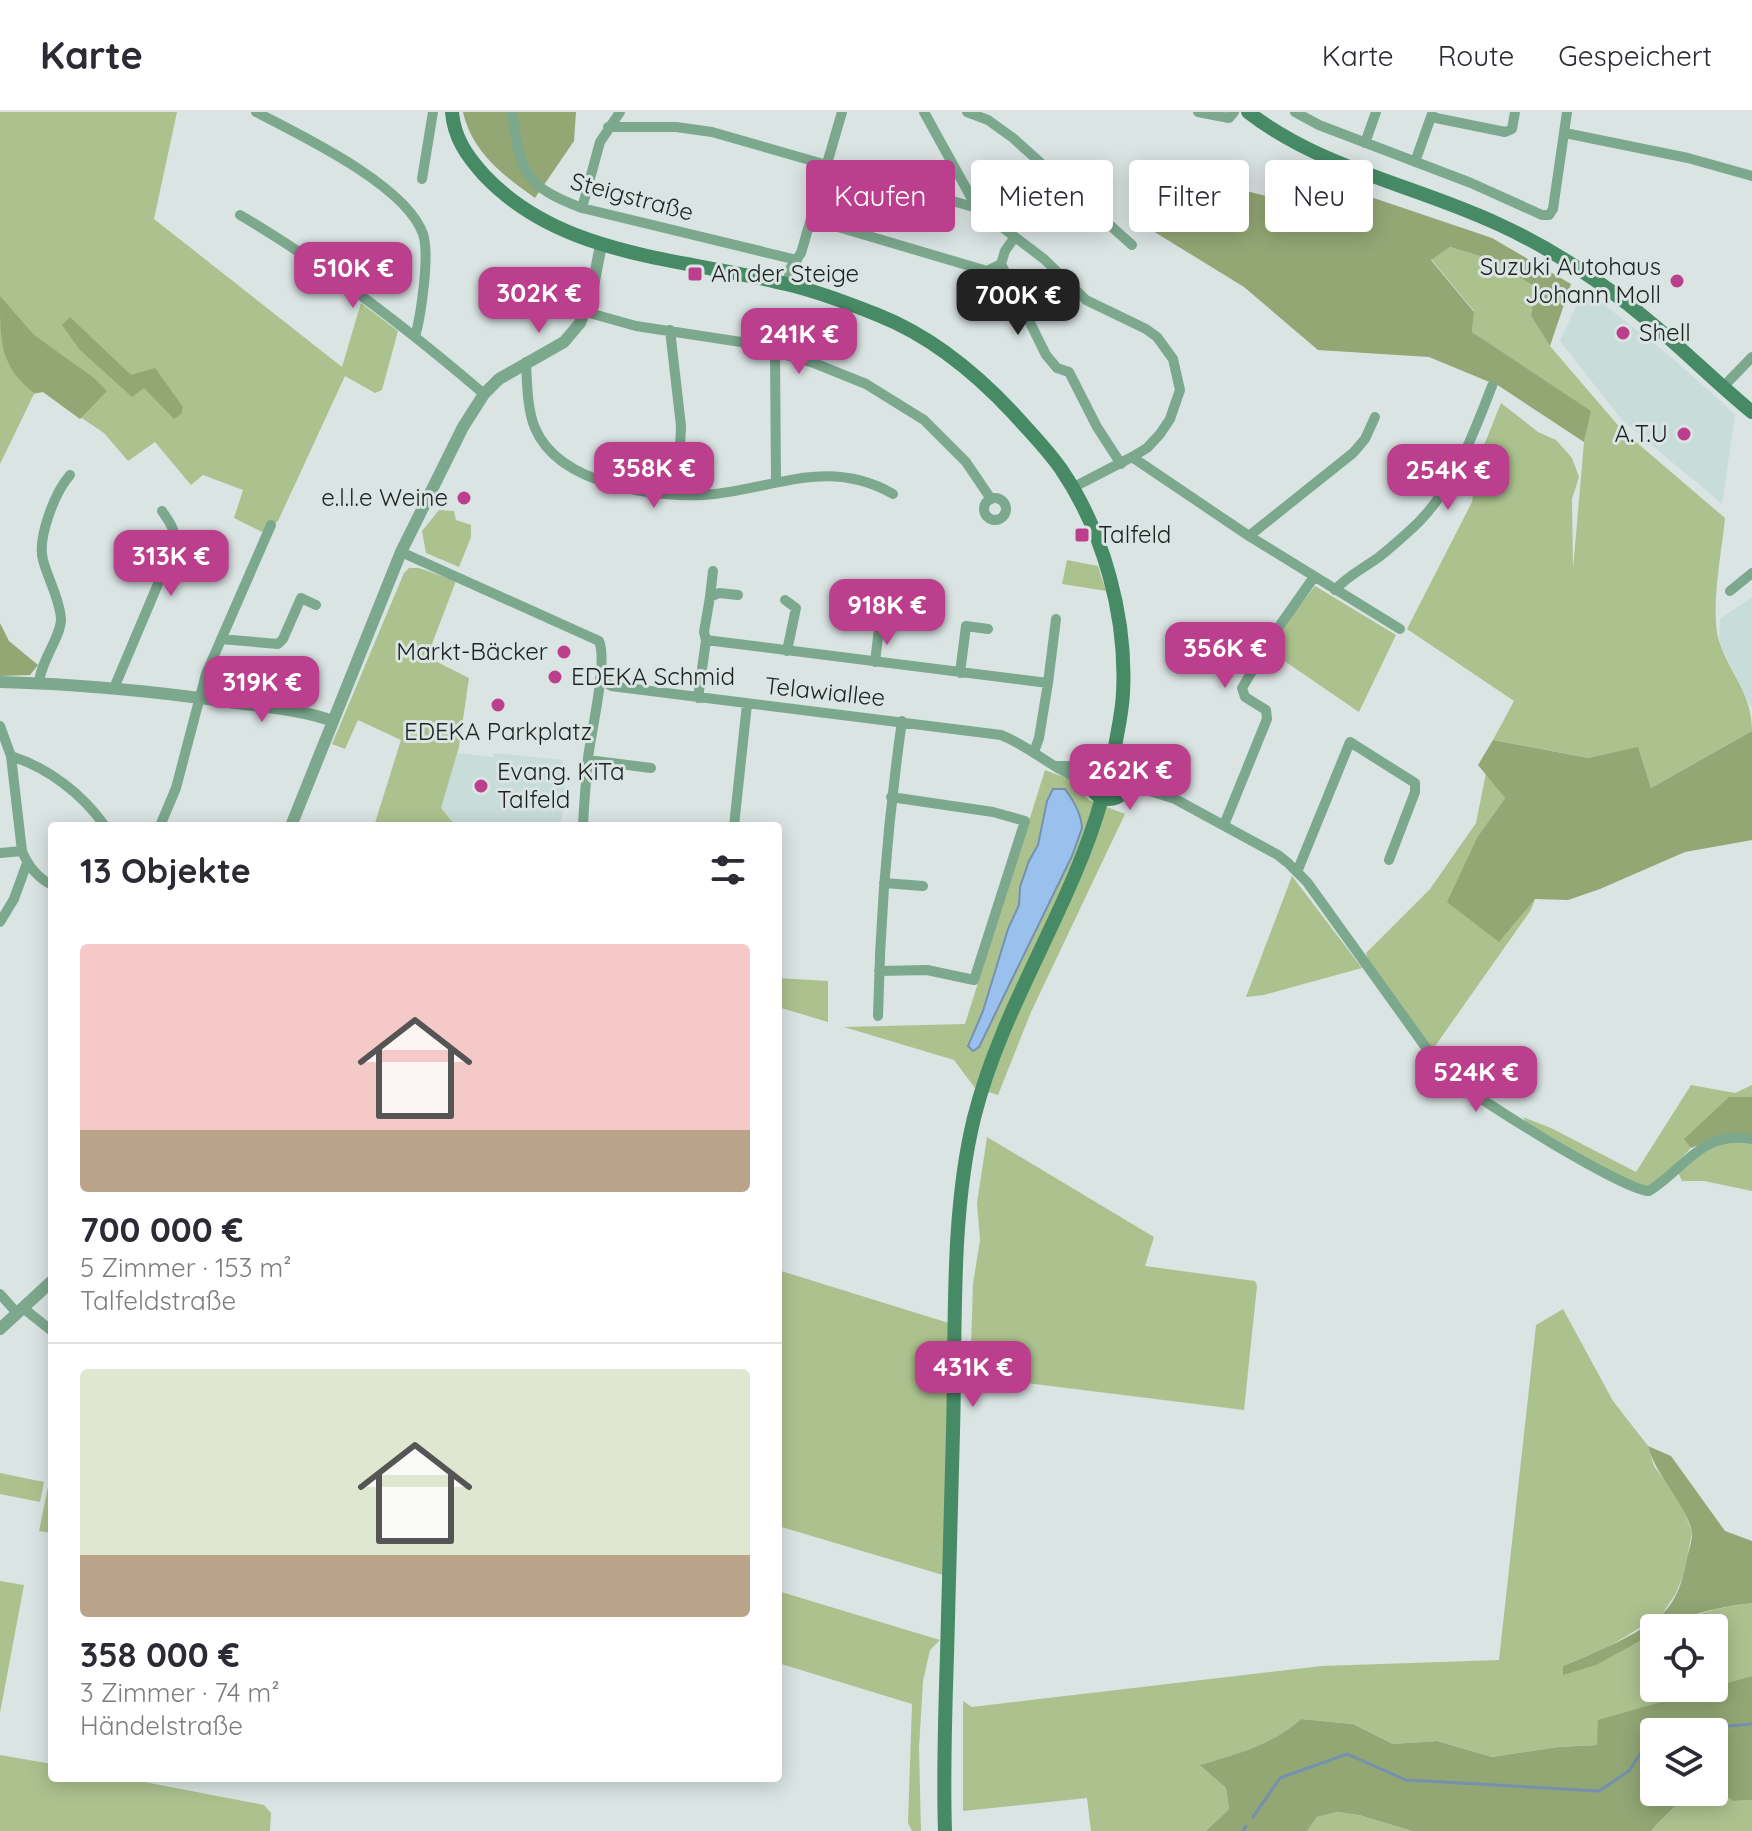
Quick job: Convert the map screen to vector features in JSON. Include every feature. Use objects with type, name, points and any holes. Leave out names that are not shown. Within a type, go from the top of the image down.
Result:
[{"type":"main road","points":[[452,112],[455,132],[468,158],[496,188],[581,239],[787,284],[882,316],[942,349],[981,381],[1041,443],[1072,488],[1093,531],[1106,568],[1118,616],[1123,693],[1113,759]]},
{"type":"main road","points":[[1248,112],[1277,134],[1324,157],[1472,213],[1537,244],[1598,281],[1658,328],[1752,412]]},
{"type":"main road","points":[[1113,759],[1125,767],[1128,784],[1117,798],[1102,798],[1094,793],[1089,782],[1093,766],[1113,759]]},
{"type":"main road","points":[[945,1831],[959,1246],[964,1172],[974,1120],[994,1054],[1076,876],[1102,798]]},
{"type":"street","points":[[256,112],[350,164],[414,213],[424,237],[421,316],[415,337]]},
{"type":"street","points":[[422,179],[433,112]]},
{"type":"street","name":"Steigstraße","points":[[512,112],[517,151],[528,178],[557,199],[582,208],[797,260]]},
{"type":"street","points":[[582,208],[594,161],[608,127],[620,112]]},
{"type":"street","points":[[828,160],[842,112]]},
{"type":"street","points":[[924,112],[971,197]]},
{"type":"street","points":[[967,112],[988,120],[1013,138],[1132,245]]},
{"type":"street","points":[[1198,112],[1229,118],[1234,112]]},
{"type":"street","points":[[1295,112],[1319,125],[1542,215],[1549,215],[1553,209],[1567,112]]},
{"type":"street","points":[[1365,143],[1376,112]]},
{"type":"street","points":[[1415,162],[1432,114],[1505,132],[1512,129],[1515,112]]},
{"type":"street","points":[[608,127],[691,128],[808,160]]},
{"type":"street","points":[[1565,133],[1688,158],[1752,176]]},
{"type":"street","points":[[240,215],[345,282],[484,394]]},
{"type":"street","points":[[787,284],[807,232]]},
{"type":"street","points":[[855,232],[987,271],[1001,264]]},
{"type":"street","points":[[1007,232],[1044,259],[1086,300],[1157,337],[1173,359],[1180,390],[1177,403],[1160,434],[1121,464],[1072,488]]},
{"type":"street","points":[[1014,238],[1001,264],[1046,355],[1057,368],[1069,372],[1097,427],[1121,464]]},
{"type":"street","points":[[293,822],[401,552],[446,459],[484,394],[499,379],[564,342],[580,323],[586,312],[601,245]]},
{"type":"street","points":[[586,312],[636,326],[741,342],[814,363],[866,384],[914,413],[966,462],[991,499]]},
{"type":"street","points":[[670,330],[681,426],[678,495]]},
{"type":"street","points":[[775,351],[776,482]]},
{"type":"street","points":[[1723,387],[1752,357]]},
{"type":"street","points":[[526,362],[535,429],[551,451],[575,468],[600,480],[651,493],[678,495],[718,494],[793,478],[835,477],[873,485],[893,494]]},
{"type":"street","points":[[1335,590],[1345,579],[1379,557],[1410,531],[1436,499],[1465,453],[1492,386]]},
{"type":"street","points":[[1249,536],[1353,453],[1365,439],[1375,417]]},
{"type":"street","points":[[1132,457],[1249,536],[1400,629]]},
{"type":"street","points":[[39,683],[42,666],[61,616],[42,560],[42,539],[60,486],[70,475]]},
{"type":"street","points":[[114,688],[174,546],[174,529],[162,511]]},
{"type":"street","points":[[162,822],[176,788],[199,698],[271,525]]},
{"type":"street","points":[[401,552],[599,641],[602,647],[600,678],[588,760],[583,822]]},
{"type":"street","points":[[698,698],[713,571]]},
{"type":"street","points":[[1730,591],[1752,573]]},
{"type":"street","points":[[1224,825],[1268,714],[1245,697],[1242,688],[1278,628],[1314,577]]},
{"type":"street","points":[[710,597],[719,593],[738,595]]},
{"type":"street","points":[[221,639],[278,644],[301,598],[316,605]]},
{"type":"street","points":[[785,600],[796,608],[787,651]]},
{"type":"street","points":[[875,662],[881,612],[879,600]]},
{"type":"street","points":[[1034,752],[1039,738],[1056,619]]},
{"type":"street","points":[[960,673],[966,626],[988,629]]},
{"type":"street","points":[[706,640],[1048,683]]},
{"type":"street","name":"Telawiallee","points":[[600,678],[611,686],[1001,735],[1019,741],[1055,766],[1089,782]]},
{"type":"street","points":[[0,682],[114,688],[313,713],[333,721]]},
{"type":"street","points":[[734,822],[747,704]]},
{"type":"street","points":[[878,1016],[884,883],[891,797],[902,721]]},
{"type":"street","points":[[0,726],[11,756],[22,851],[27,863],[48,883]]},
{"type":"street","points":[[1297,872],[1350,742],[1415,783],[1415,792],[1389,860]]},
{"type":"street","points":[[11,756],[58,779],[101,822]]},
{"type":"street","points":[[588,760],[651,768]]},
{"type":"street","points":[[1055,766],[1093,766]]},
{"type":"street","points":[[1128,784],[1175,799],[1278,855],[1307,882],[1432,1056],[1454,1079],[1582,1160],[1634,1189],[1649,1191],[1706,1144],[1731,1138],[1752,1139]]},
{"type":"street","points":[[879,971],[927,970],[974,980],[1025,821],[978,809],[891,797]]},
{"type":"street","points":[[0,853],[22,851]]},
{"type":"street","points":[[0,922],[14,899],[27,863]]},
{"type":"street","points":[[884,883],[923,886]]},
{"type":"street","points":[[0,1329],[48,1285]]},
{"type":"street","points":[[0,1294],[48,1328]]},
{"type":"shaded area","points":[[1584,289],[1670,356],[1735,414],[1722,504],[1622,420],[1560,341]]},
{"type":"shaded area","points":[[1752,597],[1752,709],[1719,642],[1720,619]]},
{"type":"shaded area","points":[[457,753],[493,757],[494,753],[563,760],[561,779],[566,780],[561,822],[453,822],[441,808]]},
{"type":"green space","points":[[0,112],[177,112],[154,219],[342,367],[361,303],[398,331],[382,390],[375,393],[345,376],[278,521],[262,532],[234,518],[243,490],[203,475],[191,485],[155,442],[128,461],[104,433],[43,392],[34,394],[0,464]]},
{"type":"green space","points":[[463,112],[576,112],[574,141],[535,198],[481,151]]},
{"type":"green space","points":[[1249,192],[1265,196],[1265,232],[1373,232],[1373,198],[1492,238],[1571,284],[1550,346],[1531,316],[1535,287],[1493,260],[1450,247],[1431,260],[1474,312],[1472,332],[1591,411],[1584,442],[1499,386],[1429,357],[1318,350],[1244,287],[1155,232],[1249,232]]},
{"type":"green space","points":[[1450,247],[1493,260],[1535,287],[1531,316],[1550,346],[1622,430],[1725,518],[1716,600],[1717,632],[1749,706],[1752,731],[1651,788],[1638,748],[1588,758],[1493,740],[1514,701],[1407,629],[1472,502],[1478,460],[1501,403],[1538,432],[1556,440],[1572,458],[1579,477],[1572,499],[1573,569],[1584,442],[1590,411],[1472,332],[1474,311],[1431,259]]},
{"type":"green space","points":[[0,296],[34,335],[94,378],[107,391],[80,419],[43,392],[34,393],[14,373],[4,352]]},
{"type":"green space","points":[[70,317],[131,375],[155,368],[183,407],[181,414],[174,419],[144,388],[132,397],[80,350],[62,325]]},
{"type":"green space","points":[[439,510],[454,511],[456,520],[471,525],[471,537],[459,567],[426,553],[422,531]]},
{"type":"green space","points":[[1067,560],[1098,566],[1106,591],[1062,584]]},
{"type":"green space","points":[[409,568],[419,568],[456,581],[427,657],[469,678],[459,747],[441,808],[453,822],[375,822],[401,740],[358,720],[345,749],[332,744],[404,573]]},
{"type":"green space","points":[[1315,586],[1396,635],[1359,712],[1268,650]]},
{"type":"green space","points":[[0,623],[9,641],[38,665],[30,675],[0,676]]},
{"type":"green space","points":[[1752,731],[1752,840],[1685,852],[1568,900],[1535,899],[1499,942],[1447,902],[1478,836],[1505,798],[1478,765],[1493,740],[1588,758],[1638,747],[1651,788]]},
{"type":"green space","points":[[1108,765],[1114,766],[1122,774],[1122,786],[1114,794],[1108,795],[1102,794],[1094,786],[1093,780],[1094,774],[1102,766]]},
{"type":"green space","points":[[1045,770],[1074,781],[1089,800],[1125,814],[1031,1012],[998,1095],[975,1088],[954,1060],[844,1027],[965,1024]]},
{"type":"green space","points":[[1486,773],[1505,798],[1478,836],[1535,899],[1531,910],[1433,1049],[1370,967],[1366,953],[1430,889],[1476,823]]},
{"type":"green space","points":[[1292,876],[1362,968],[1264,995],[1246,997]]},
{"type":"green space","points":[[782,978],[828,981],[828,1022],[782,1008]]},
{"type":"green space","points":[[1691,1085],[1735,1093],[1752,1085],[1752,1097],[1685,1139],[1691,1148],[1659,1181],[1644,1188],[1622,1179],[1526,1122],[1523,1117],[1636,1172]]},
{"type":"green space","points":[[1729,1097],[1752,1097],[1752,1136],[1719,1137],[1691,1148],[1684,1139]]},
{"type":"green space","points":[[987,1137],[1154,1237],[1145,1266],[1255,1281],[1257,1286],[1244,1410],[970,1376],[973,1284],[980,1240],[977,1203]]},
{"type":"green space","points":[[1752,1141],[1752,1191],[1704,1181],[1682,1181],[1677,1170],[1719,1142]]},
{"type":"green space","points":[[782,1271],[952,1324],[943,1575],[782,1527]]},
{"type":"green space","points":[[1563,1309],[1613,1401],[1648,1446],[1654,1466],[1680,1501],[1692,1532],[1684,1574],[1662,1614],[1640,1614],[1640,1628],[1610,1646],[1563,1666],[1640,1638],[1640,1702],[1678,1702],[1648,1718],[1640,1718],[1640,1722],[1597,1745],[1558,1747],[1492,1757],[1437,1741],[1393,1744],[1353,1724],[1301,1719],[1266,1742],[1201,1765],[1226,1788],[1229,1809],[1206,1831],[1091,1831],[1087,1798],[963,1811],[963,1701],[972,1707],[1322,1666],[1499,1660],[1536,1325]]},
{"type":"green space","points":[[1648,1446],[1671,1456],[1725,1531],[1752,1541],[1752,1603],[1698,1614],[1661,1614],[1679,1588],[1692,1532],[1687,1517]]},
{"type":"green space","points":[[0,1473],[44,1482],[40,1502],[0,1494]]},
{"type":"green space","points":[[48,1487],[48,1532],[39,1531]]},
{"type":"green space","points":[[0,1581],[24,1585],[0,1713]]},
{"type":"green space","points":[[782,1592],[940,1640],[930,1650],[923,1681],[919,1748],[921,1831],[912,1831],[908,1823],[912,1704],[782,1664]]},
{"type":"green space","points":[[1752,1603],[1752,1676],[1728,1684],[1728,1614],[1700,1614]]},
{"type":"green space","points":[[1640,1630],[1640,1641],[1596,1665],[1563,1675],[1563,1666]]},
{"type":"green space","points":[[1752,1676],[1752,1800],[1733,1801],[1728,1797],[1728,1718],[1640,1718],[1640,1806],[1677,1806],[1651,1831],[1412,1831],[1359,1815],[1337,1812],[1317,1817],[1307,1831],[1206,1831],[1229,1809],[1226,1788],[1200,1765],[1266,1742],[1301,1719],[1353,1724],[1393,1744],[1437,1741],[1492,1757],[1558,1747],[1597,1745],[1598,1720],[1661,1702],[1728,1702],[1728,1683]]},
{"type":"green space","points":[[0,1755],[48,1763],[48,1782],[145,1782],[264,1805],[271,1813],[270,1831],[0,1831]]},
{"type":"green space","points":[[1728,1797],[1733,1801],[1752,1800],[1752,1831],[1651,1831],[1677,1806],[1728,1806]]},
{"type":"green space","points":[[1337,1812],[1359,1815],[1412,1831],[1307,1831],[1317,1817]]},
{"type":"water","points":[[1053,789],[1065,789],[1076,807],[1082,828],[1072,856],[979,1047],[973,1051],[968,1046],[1019,905],[1020,887],[1038,845],[1047,801]]},
{"type":"waterway","points":[[1728,1726],[1752,1724]]},
{"type":"waterway","points":[[1253,1817],[1280,1778],[1347,1754],[1406,1780],[1599,1791],[1629,1771],[1640,1754]]},
{"type":"waterway","points":[[1243,1831],[1246,1826]]},
{"type":"place","name":"An der Steige","points":[[695,274]]},
{"type":"place","name":"Suzuki Autohaus Johann Moll","points":[[1677,281]]},
{"type":"place","name":"Shell","points":[[1623,333]]},
{"type":"place","name":"A.T.U","points":[[1684,434]]},
{"type":"place","name":"e.l.l.e Weine","points":[[464,498]]},
{"type":"place","name":"Talfeld","points":[[1082,535]]},
{"type":"place","name":"Markt-Bäcker","points":[[564,652]]},
{"type":"place","name":"EDEKA Schmid","points":[[555,677]]},
{"type":"place","name":"EDEKA Parkplatz","points":[[498,705]]},
{"type":"place","name":"Evang. KiTa Talfeld","points":[[481,786]]}]
